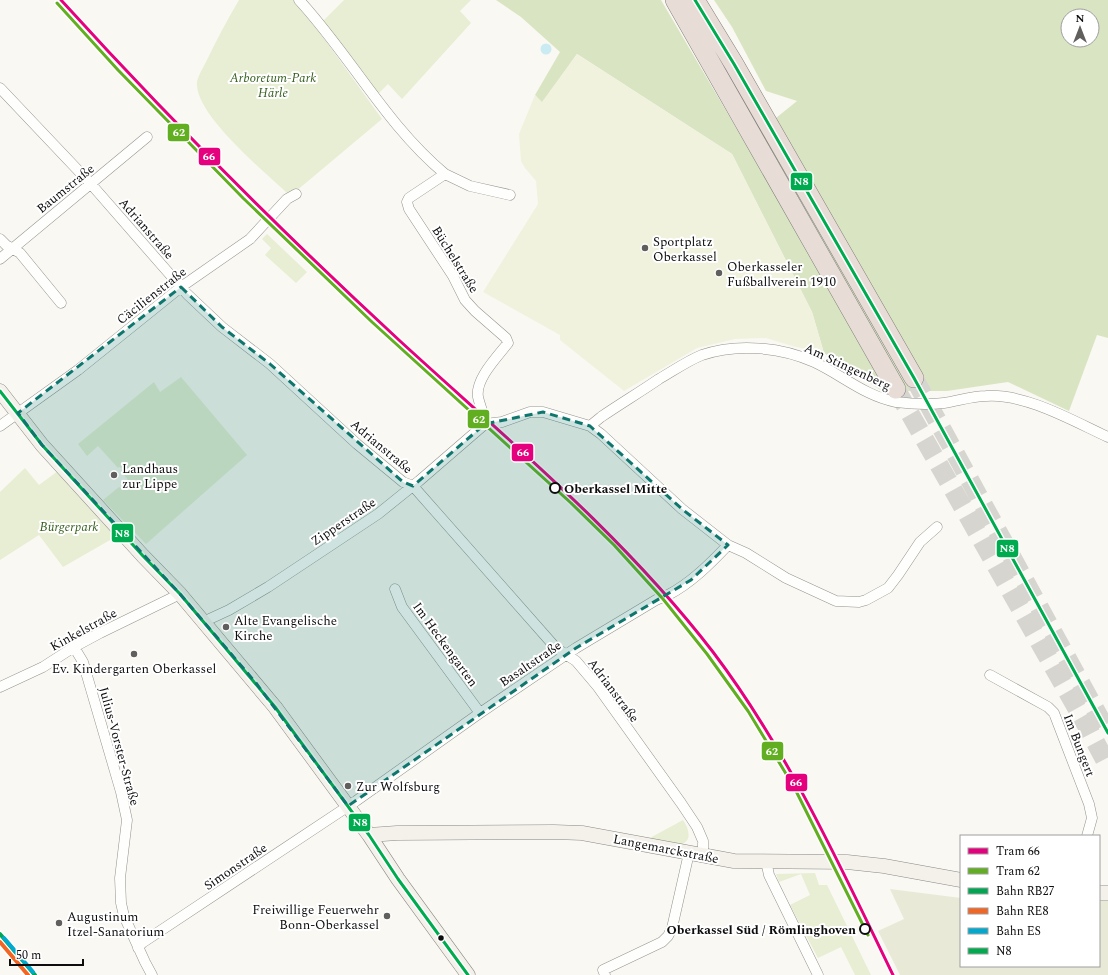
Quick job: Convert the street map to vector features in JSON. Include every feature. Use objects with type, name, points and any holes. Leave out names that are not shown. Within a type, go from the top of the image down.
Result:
[{"type":"highway","points":[[675,0],[896,389]]},
{"type":"highway","points":[[695,0],[734,64],[914,378]]},
{"type":"main road","points":[[0,391],[77,484],[180,594],[280,714],[369,835],[398,879],[468,975]]},
{"type":"main road","name":"Langemarckstraße","points":[[369,835],[397,833],[582,833],[734,861],[847,862],[884,866],[960,880]]},
{"type":"street","points":[[299,0],[318,22],[378,102],[428,160],[445,174],[470,186],[510,195]]},
{"type":"street","name":"Adrianstraße","points":[[0,88],[91,184],[187,294],[222,326],[270,364],[357,444],[403,482],[413,486],[556,648],[576,661],[598,687],[681,803],[697,827],[703,841],[696,855],[672,928],[668,936],[662,942],[603,970],[605,975]]},
{"type":"street","name":"Baumstraße","points":[[0,260],[147,137]]},
{"type":"street","name":"Büchelstraße","points":[[445,174],[410,198],[407,202],[409,209],[453,276],[465,300],[475,311],[506,338],[508,343],[483,376],[479,386],[478,395],[485,424]]},
{"type":"street","name":"Cäcilienstraße","points":[[0,426],[78,370],[181,287],[250,239],[287,199],[296,194]]},
{"type":"street","points":[[0,239],[12,249],[20,253],[60,302]]},
{"type":"street","name":"Am Stingenberg","points":[[590,426],[601,417],[679,367],[702,355],[727,350],[759,348],[802,357],[818,364],[856,387],[881,398],[896,402],[919,404],[942,403],[986,396],[1017,398],[1040,406],[1108,437]]},
{"type":"street","points":[[485,424],[502,422],[530,412],[543,412],[590,426],[601,434],[682,509],[728,545],[746,553],[771,569],[809,589],[836,601],[859,602],[866,600],[888,588],[920,542],[937,527]]},
{"type":"street","name":"Zipperstraße","points":[[204,622],[229,610],[268,587],[378,514],[485,424]]},
{"type":"street","name":"Basaltstraße","points":[[348,806],[480,713],[576,648],[656,600],[667,596],[691,580],[706,568],[728,545]]},
{"type":"street","name":"Im Heckengarten","points":[[396,589],[402,607],[480,713]]},
{"type":"street","name":"Kinkelstraße","points":[[0,687],[43,667],[74,647],[100,633],[180,594]]},
{"type":"street","name":"Julius-Vorster-Straße","points":[[74,647],[83,662],[121,792],[127,820],[120,878],[121,903],[124,916],[152,975]]},
{"type":"street","name":"Im Bungert","points":[[990,675],[1048,707],[1054,713],[1089,804],[1092,818],[1087,835]]},
{"type":"street","name":"Simonstraße","points":[[138,948],[142,943],[348,806]]},
{"type":"street","points":[[766,861],[768,875],[818,975]]},
{"type":"highlighted area","points":[[181,287],[222,327],[270,364],[403,482],[413,486],[485,424],[543,412],[590,426],[682,509],[728,545],[691,580],[576,648],[348,806],[256,683],[180,594],[42,445],[18,413]]},
{"type":"green space","name":"Arboretum-Park Härle","points":[[239,0],[294,0],[315,26],[382,119],[295,192],[288,194],[248,157],[218,126],[199,95],[197,82],[198,77]]},
{"type":"green space","name":"Arboretum-Park Härle","points":[[344,0],[471,0],[460,11],[471,23],[402,99],[388,84],[376,96],[322,22]]},
{"type":"green space","points":[[496,0],[661,0],[745,143],[797,101],[766,91],[732,27],[714,0],[1108,0],[1108,338],[1097,335],[1069,411],[1008,382],[947,391],[882,391],[824,353],[812,312],[732,154],[577,54],[542,103],[535,95],[560,52],[521,17]]},
{"type":"green space","name":"Sportplatz Oberkassel","points":[[577,54],[732,154],[812,312],[824,353],[792,346],[766,338],[735,339],[697,348],[624,391],[560,340],[560,335],[483,292],[538,204],[536,181],[521,161],[519,134],[535,95],[542,102]]},
{"type":"green space","points":[[267,234],[307,272],[296,283],[265,255],[271,248],[262,239]]},
{"type":"green space","points":[[181,377],[247,455],[146,544],[103,500],[119,487],[123,490],[131,484],[121,471],[122,468],[118,468],[98,446],[87,456],[78,444],[154,382],[160,392]]},
{"type":"green space","name":"Bürgerpark","points":[[25,468],[39,485],[58,471],[117,536],[63,567],[39,535],[0,560],[0,492]]},
{"type":"green space","points":[[683,820],[689,834],[687,841],[684,843],[680,845],[648,839]]},
{"type":"green space","points":[[815,873],[819,885],[827,885],[871,975],[855,975],[841,947],[818,958],[790,905],[810,895],[801,874],[779,882],[776,874]]},
{"type":"green space","points":[[890,889],[960,898],[960,967],[1100,967],[1100,901],[1108,901],[1108,975],[900,975],[878,931],[904,919]]},
{"type":"water","points":[[546,43],[550,45],[552,49],[550,53],[546,55],[542,53],[540,49],[542,45]]},
{"type":"tunnel","points":[[914,378],[1108,733]]},
{"type":"tunnel","points":[[896,389],[1108,766]]},
{"type":"tram line","name":"66","points":[[61,0],[143,88],[269,217],[400,341],[523,452],[603,528],[678,609],[713,652],[740,690],[789,768],[832,850],[893,975]]},
{"type":"tram line","name":"62","points":[[57,3],[118,70],[243,198],[372,322],[571,503],[614,545],[663,599],[707,654],[748,711],[794,787],[868,935]]},
{"type":"rail line","name":"RB27","points":[[0,934],[35,975]]},
{"type":"rail line","name":"ES","points":[[4,938],[33,972]]},
{"type":"rail line","name":"RE8","points":[[0,942],[28,975]]},
{"type":"transit line","name":"N8","points":[[695,0],[734,64],[914,378],[1108,733]]},
{"type":"transit line","name":"N8","points":[[0,391],[42,445],[143,556],[180,594],[275,707],[369,835],[398,879],[468,975]]},
{"type":"place","name":"Sportplatz Oberkassel","points":[[645,248]]},
{"type":"place","name":"Oberkasseler Fußballverein 1910","points":[[719,273]]},
{"type":"place","name":"Landhaus zur Lippe","points":[[114,475]]},
{"type":"place","name":"Oberkassel Mitte","points":[[555,488]]},
{"type":"place","name":"Alte Evangelische Kirche","points":[[226,627]]},
{"type":"place","name":"Ev. Kindergarten Oberkassel","points":[[134,654]]},
{"type":"place","name":"Zur Wolfsburg","points":[[348,786]]},
{"type":"place","name":"Freiwillige Feuerwehr Bonn-Oberkassel","points":[[387,916]]},
{"type":"place","name":"Augustinum Itzel-Sanatorium","points":[[59,923]]},
{"type":"place","name":"Oberkassel Süd / Römlinghoven","points":[[865,929]]}]
